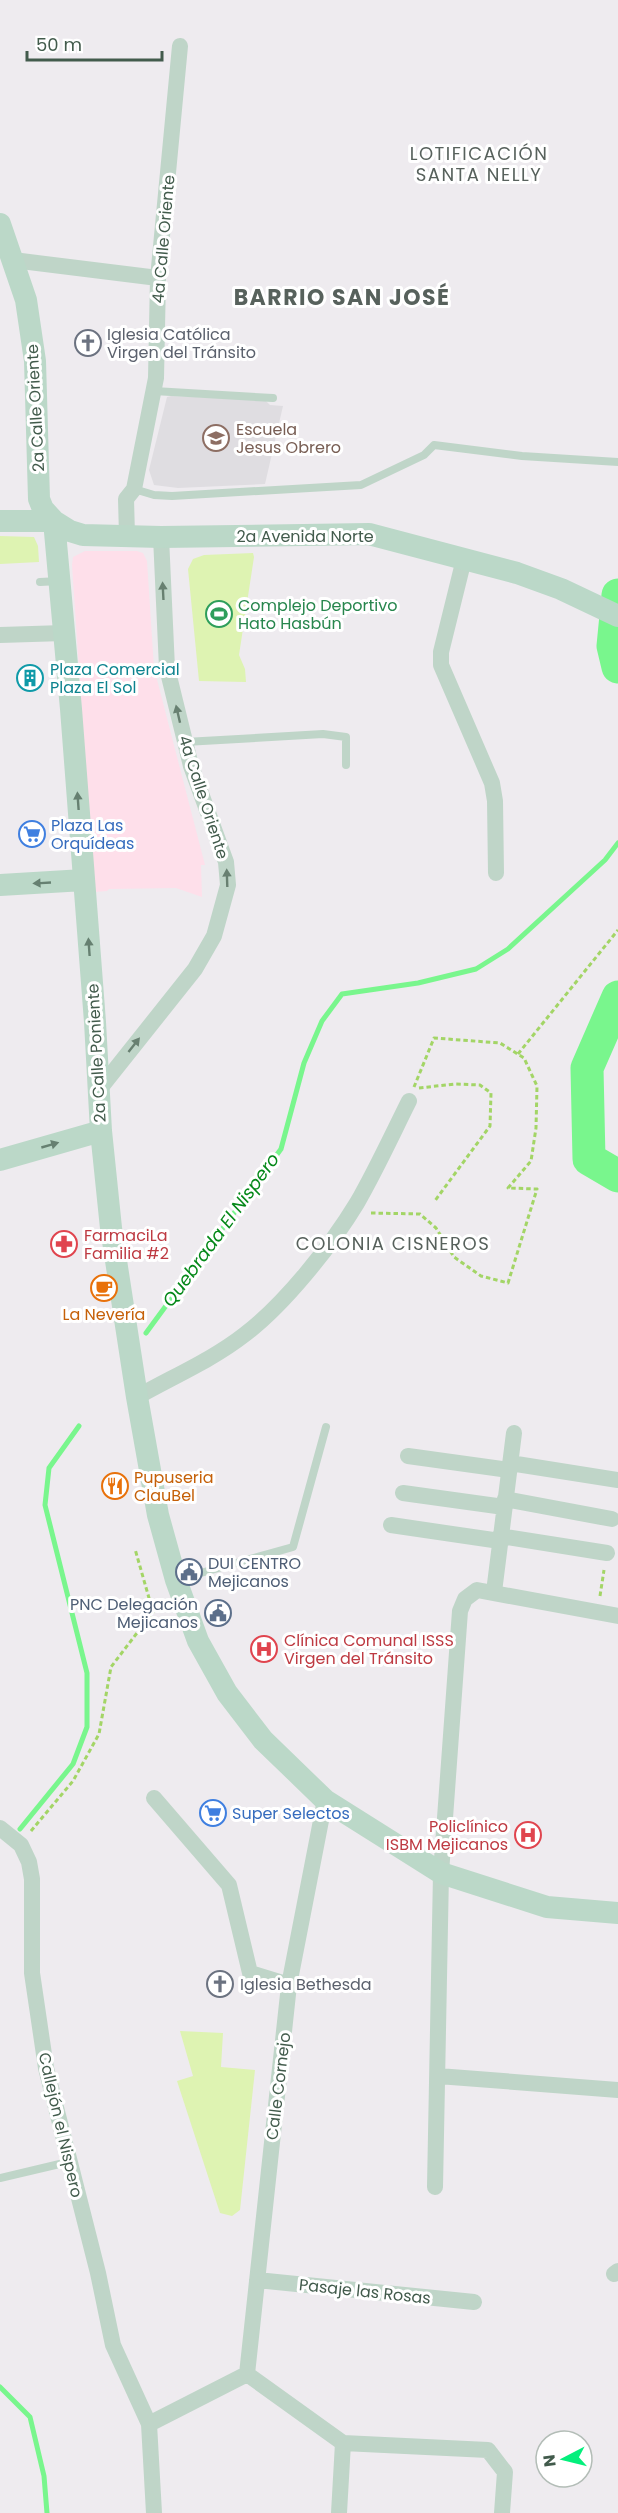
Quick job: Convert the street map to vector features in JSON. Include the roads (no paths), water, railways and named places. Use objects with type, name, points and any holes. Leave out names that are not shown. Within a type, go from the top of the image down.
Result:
[{"type":"main road","name":"2a Calle Oriente","points":[[0,224],[26,300],[35,361],[38,493],[43,509],[54,521]]},
{"type":"main road","points":[[0,521],[54,521]]},
{"type":"main road","name":"2a Avenida Norte","points":[[54,521],[78,534],[161,537],[369,534],[517,573],[561,589],[618,616]]},
{"type":"main road","name":"2a Calle Poniente","points":[[54,521],[50,582],[64,633],[67,710],[84,880],[101,1131],[111,1228],[158,1515],[176,1580],[198,1641],[226,1693],[263,1740],[325,1800],[441,1873],[547,1907],[618,1913]]},
{"type":"main road","points":[[0,885],[84,880]]},
{"type":"main road","points":[[0,1160],[101,1131]]},
{"type":"street","name":"4a Calle Oriente","points":[[128,535],[126,499],[134,489],[154,391],[158,278],[180,46]]},
{"type":"street","points":[[13,260],[158,278]]},
{"type":"street","name":"4a Calle Oriente","points":[[98,1091],[195,969],[214,936],[228,885],[226,862],[191,766],[167,668],[161,537]]},
{"type":"street","points":[[464,559],[441,652],[441,665],[492,783],[495,801],[496,873]]},
{"type":"street","points":[[0,635],[64,633]]},
{"type":"street","points":[[137,1397],[223,1350],[245,1335],[278,1304],[315,1262],[348,1215],[411,1094]]},
{"type":"street","points":[[494,1592],[514,1433]]},
{"type":"street","points":[[408,1456],[618,1480]]},
{"type":"street","points":[[404,1493],[505,1503],[612,1518]]},
{"type":"street","points":[[391,1525],[607,1553]]},
{"type":"street","points":[[435,2187],[441,1873],[460,1611],[465,1599],[477,1590],[618,1616]]},
{"type":"street","points":[[153,1798],[229,1885],[250,1972],[290,1985]]},
{"type":"street","name":"Calle Cornejo","points":[[247,2374],[290,1985],[325,1800]]},
{"type":"street","name":"Callejón el Nispero","points":[[0,1828],[21,1845],[29,1862],[32,1879],[32,1973],[46,2068],[98,2273],[113,2345],[149,2424]]},
{"type":"street","points":[[438,2076],[618,2090]]},
{"type":"street","name":"Pasaje las Rosas","points":[[257,2280],[474,2302]]},
{"type":"street","points":[[154,2513],[149,2424],[247,2374],[343,2443],[488,2450],[505,2472],[502,2513]]},
{"type":"street","points":[[339,2513],[343,2443]]},
{"type":"lane","points":[[154,391],[273,398]]},
{"type":"lane","points":[[134,489],[154,495],[172,496],[361,485],[424,455],[434,445],[522,456],[618,462]]},
{"type":"lane","points":[[185,742],[323,734],[346,737],[346,765]]},
{"type":"lane","points":[[176,1580],[293,1546],[326,1427]]},
{"type":"lane","points":[[0,2178],[69,2162]]},
{"type":"waterway","points":[[618,595],[613,646],[618,667]]},
{"type":"waterway","name":"Quebrada El Nispero","points":[[146,1333],[281,1149],[304,1063],[322,1021],[342,994],[418,983],[476,969],[508,949],[605,860],[618,843]]},
{"type":"waterway","points":[[618,997],[587,1068],[589,1159],[618,1176]]},
{"type":"waterway","name":"Quebrada El Nispero","points":[[20,1829],[73,1764],[87,1727],[87,1673],[45,1505],[49,1468],[79,1426]]},
{"type":"waterway","name":"Quebrada El Nispero","points":[[0,2387],[30,2417],[44,2476],[47,2513]]},
{"type":"place","name":"Iglesia Católica Virgen del Tránsito","points":[[88,343]]},
{"type":"place","name":"Escuela Jesus Obrero","points":[[216,438]]},
{"type":"place","name":"Complejo Deportivo Hato Hasbún","points":[[219,614]]},
{"type":"place","name":"Plaza Comercial Plaza El Sol","points":[[30,678]]},
{"type":"place","name":"Plaza Las Orquídeas","points":[[32,834]]},
{"type":"place","name":"FarmaciLa Familia #2","points":[[64,1244]]},
{"type":"place","name":"La Nevería","points":[[104,1288]]},
{"type":"place","name":"Pupuseria ClauBel","points":[[115,1486]]},
{"type":"place","name":"DUI CENTRO Mejicanos","points":[[189,1572]]},
{"type":"place","name":"PNC Delegación Mejicanos","points":[[218,1613]]},
{"type":"place","name":"Clínica Comunal ISSS Virgen del Tránsito","points":[[264,1649]]},
{"type":"place","name":"Super Selectos","points":[[213,1813]]},
{"type":"place","name":"Policlínico ISBM Mejicanos","points":[[528,1835]]},
{"type":"place","name":"Iglesia Bethesda","points":[[220,1984]]},
{"type":"district","name":"LOTIFICACIÓN SANTA NELLY","points":[[479,164]]},
{"type":"district","name":"BARRIO SAN JOSÉ","points":[[342,297]]},
{"type":"district","name":"COLONIA CISNEROS","points":[[393,1244]]}]
